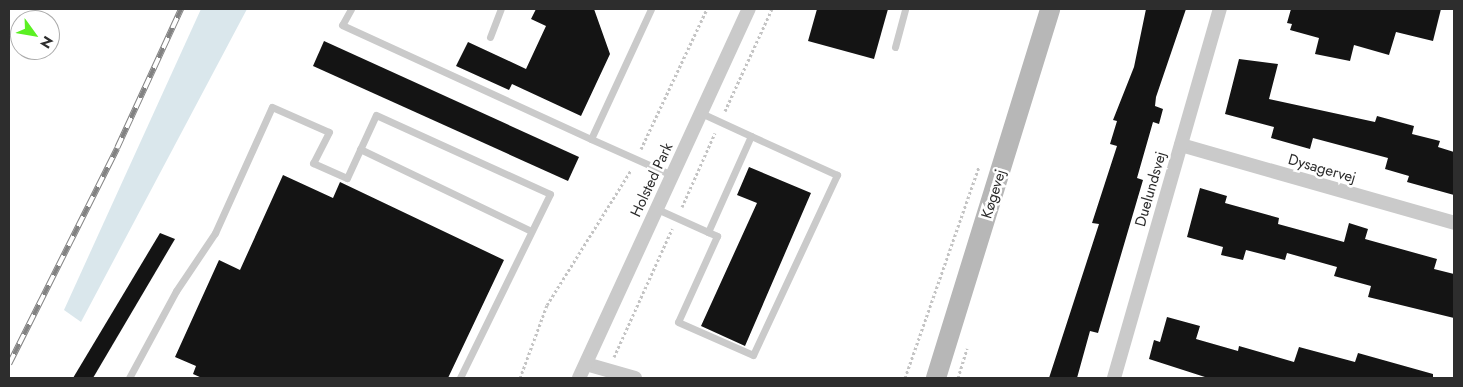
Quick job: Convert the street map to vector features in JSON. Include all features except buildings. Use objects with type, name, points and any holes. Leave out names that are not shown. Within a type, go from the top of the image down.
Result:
[{"type":"street","name":"Holsted Park","points":[[579,378],[749,9]]},
{"type":"street","name":"Køgevej","points":[[936,378],[1050,9]]},
{"type":"street","name":"Duelundsvej","points":[[1114,378],[1220,9]]},
{"type":"street","name":"Dysagervej","points":[[1181,145],[1454,223]]},
{"type":"street","points":[[586,364],[635,378]]},
{"type":"lane","points":[[351,9],[342,25],[672,175]]},
{"type":"lane","points":[[490,38],[500,9]]},
{"type":"lane","points":[[592,139],[651,9]]},
{"type":"lane","points":[[895,47],[905,9]]},
{"type":"lane","points":[[129,378],[176,291],[215,233],[272,107],[329,132],[313,163],[347,178],[376,115],[550,194],[460,378]]},
{"type":"lane","points":[[657,209],[717,236],[678,322],[753,356],[837,175],[701,113]]},
{"type":"lane","points":[[708,232],[752,136]]},
{"type":"lane","points":[[360,149],[531,231]]},
{"type":"path","points":[[520,378],[547,305],[637,158],[707,9]]},
{"type":"path","points":[[608,370],[772,9]]},
{"type":"path","points":[[905,378],[983,157]]},
{"type":"shaded area","points":[[201,9],[247,9],[81,322],[64,310]]},
{"type":"railway","points":[[9,364],[117,148],[181,9]]}]
